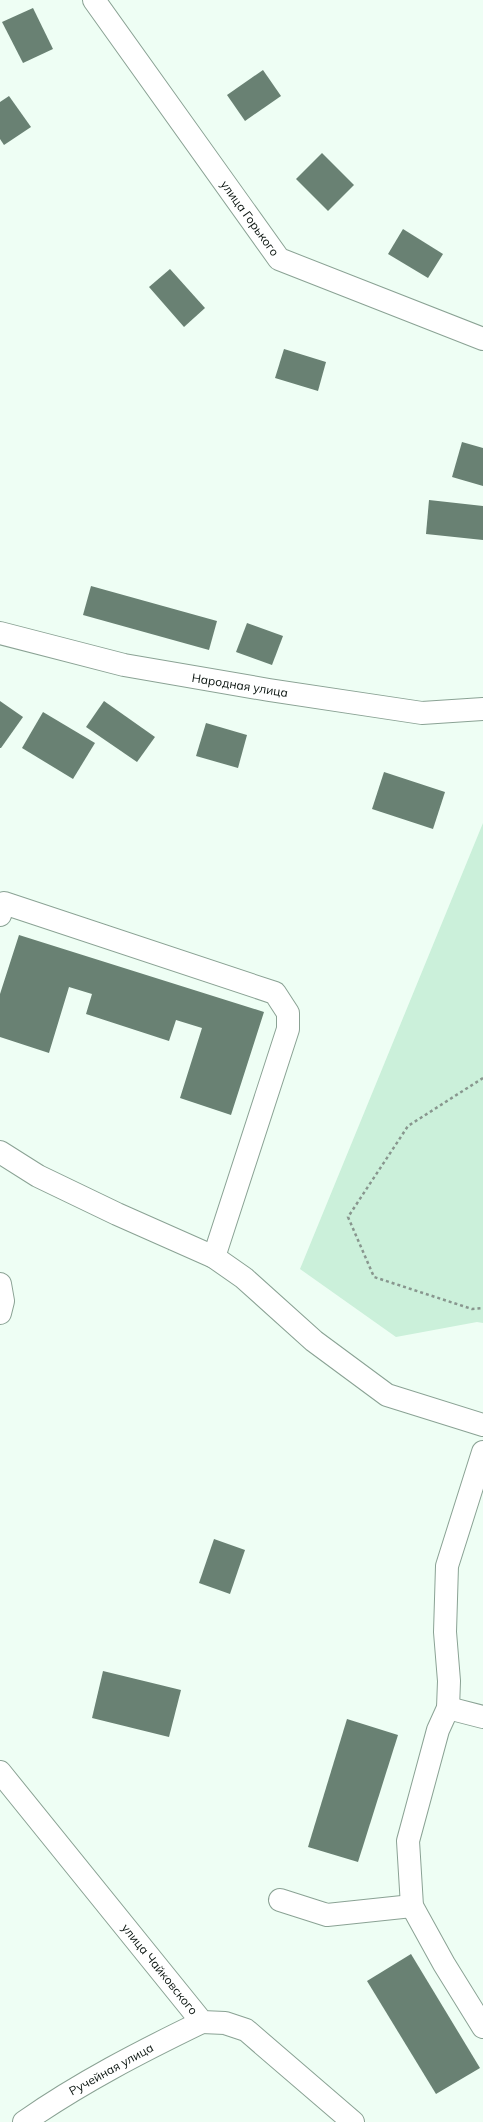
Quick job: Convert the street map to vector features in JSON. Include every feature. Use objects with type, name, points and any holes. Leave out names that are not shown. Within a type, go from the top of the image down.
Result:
[{"type":"street","name":"улица Горького","points":[[94,0],[279,258],[483,339]]},
{"type":"street","name":"Народная улица","points":[[0,633],[124,665],[269,690],[422,713],[483,709]]},
{"type":"street","points":[[0,915],[4,903],[275,993],[288,1013],[288,1029],[214,1257]]},
{"type":"street","points":[[0,1152],[46,1180],[117,1214],[214,1257],[244,1278],[314,1341],[387,1395],[483,1425]]},
{"type":"street","points":[[0,1284],[3,1301],[0,1313]]},
{"type":"street","points":[[483,1452],[447,1566],[445,1632],[449,1681],[448,1708],[438,1730],[408,1841],[412,1906],[444,1964],[483,2026]]},
{"type":"street","points":[[448,1708],[483,1717]]},
{"type":"street","name":"улица Чайковского","points":[[0,1772],[202,2022],[226,2023],[246,2030],[353,2122]]},
{"type":"street","points":[[280,1900],[327,1915],[412,1906]]},
{"type":"street","name":"Ручейная улица","points":[[24,2122],[58,2098],[135,2054],[202,2022]]},
{"type":"path","points":[[483,1078],[408,1126],[348,1217],[374,1277],[472,1309],[483,1308]]},
{"type":"green space","points":[[483,823],[483,1323],[477,1322],[396,1337],[300,1269]]},
{"type":"building","points":[[33,8],[53,49],[23,63],[2,22]]},
{"type":"building","points":[[263,70],[281,96],[245,121],[227,95]]},
{"type":"building","points":[[9,96],[31,127],[4,145],[0,139],[0,102]]},
{"type":"building","points":[[322,153],[354,185],[328,211],[296,179]]},
{"type":"building","points":[[403,229],[443,254],[428,278],[388,254]]},
{"type":"building","points":[[170,269],[205,308],[184,327],[149,287]]},
{"type":"building","points":[[284,349],[326,362],[318,391],[275,378]]},
{"type":"building","points":[[462,442],[483,448],[483,486],[452,477]]},
{"type":"building","points":[[429,500],[483,506],[483,540],[426,534]]},
{"type":"building","points":[[91,586],[217,621],[209,650],[83,615]]},
{"type":"building","points":[[247,623],[283,636],[272,665],[236,652]]},
{"type":"building","points":[[0,701],[23,717],[1,748],[0,748]]},
{"type":"building","points":[[104,701],[155,737],[137,762],[86,727]]},
{"type":"building","points":[[43,712],[95,743],[73,779],[22,748]]},
{"type":"building","points":[[206,723],[247,735],[238,768],[196,756]]},
{"type":"building","points":[[384,772],[445,792],[433,829],[372,809]]},
{"type":"building","points":[[19,935],[264,1012],[231,1115],[180,1098],[202,1028],[176,1020],[169,1041],[86,1014],[92,994],[69,987],[49,1053],[0,1037],[0,994]]},
{"type":"building","points":[[214,1539],[245,1550],[230,1594],[199,1583]]},
{"type":"building","points":[[103,1671],[181,1690],[169,1737],[92,1718]]},
{"type":"building","points":[[347,1719],[398,1735],[358,1862],[308,1847]]},
{"type":"building","points":[[411,1954],[480,2068],[436,2094],[367,1981]]}]
